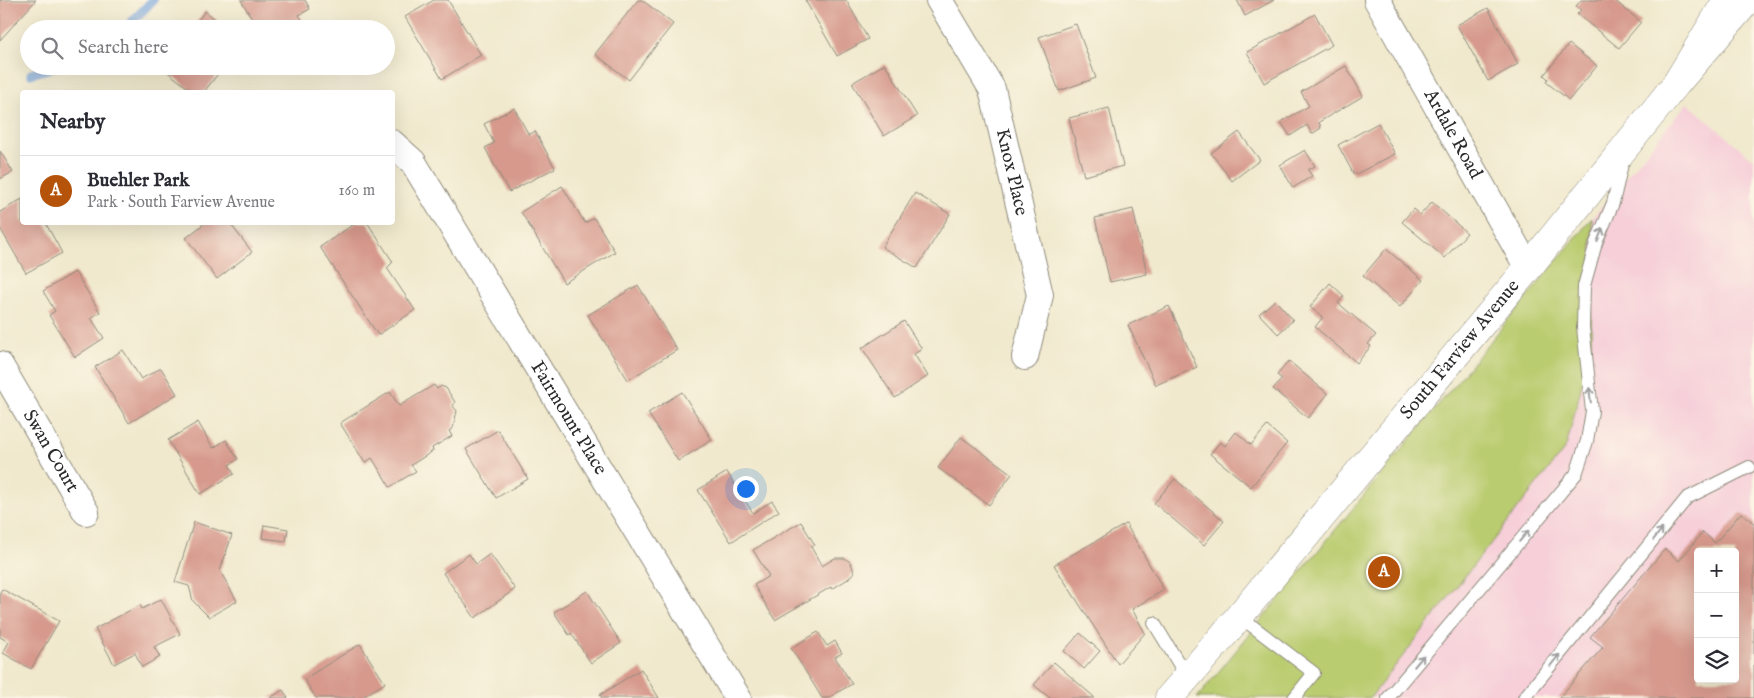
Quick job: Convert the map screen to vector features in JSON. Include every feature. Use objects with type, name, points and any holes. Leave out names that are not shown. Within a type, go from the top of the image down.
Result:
[{"type":"main road","points":[[1676,84],[1727,0]]},
{"type":"main road","name":"South Farview Avenue","points":[[1169,698],[1528,268],[1676,84],[1748,0]]},
{"type":"street","name":"Knox Place","points":[[939,0],[992,89],[1040,295],[1025,357]]},
{"type":"street","name":"Ardale Road","points":[[1377,0],[1528,268]]},
{"type":"street","name":"Fairmount Place","points":[[395,146],[413,162],[738,698]]},
{"type":"street","name":"Swan Court","points":[[0,365],[86,512]]},
{"type":"lane","points":[[1388,698],[1576,474],[1587,441],[1592,411],[1584,327],[1584,286],[1596,243],[1613,204],[1627,146]]},
{"type":"lane","points":[[1524,698],[1687,498],[1749,467]]},
{"type":"lane","points":[[1239,616],[1314,673],[1294,698]]},
{"type":"lane","points":[[1154,623],[1187,677]]},
{"type":"shaded area","points":[[1687,103],[1754,160],[1754,698],[1197,698]]},
{"type":"green space","points":[[1592,218],[1591,349],[1566,447],[1370,698],[1197,698]]},
{"type":"building","points":[[0,0],[36,0],[0,40]]},
{"type":"building","points":[[241,0],[305,0],[310,9],[299,15],[302,20],[253,20]]},
{"type":"building","points":[[434,0],[448,0],[481,55],[442,79],[405,17]]},
{"type":"building","points":[[638,0],[642,0],[673,24],[629,80],[595,54]]},
{"type":"building","points":[[805,0],[846,0],[868,39],[837,56]]},
{"type":"building","points":[[1237,0],[1274,0],[1245,16]]},
{"type":"building","points":[[1581,0],[1614,0],[1641,22],[1619,48],[1577,14],[1581,10],[1576,6]]},
{"type":"building","points":[[1488,8],[1518,64],[1488,81],[1457,25]]},
{"type":"building","points":[[205,11],[216,20],[198,20]]},
{"type":"building","points":[[1315,14],[1332,45],[1264,83],[1247,52]]},
{"type":"building","points":[[1076,24],[1096,78],[1059,91],[1039,37]]},
{"type":"building","points":[[1569,44],[1597,66],[1569,100],[1546,82],[1548,79],[1544,75]]},
{"type":"building","points":[[885,64],[917,116],[884,136],[852,83]]},
{"type":"building","points":[[1346,66],[1363,96],[1319,122],[1321,128],[1312,134],[1307,125],[1290,136],[1281,122],[1309,106],[1301,92]]},
{"type":"building","points":[[171,75],[217,75],[206,90],[190,90]]},
{"type":"building","points":[[514,108],[529,135],[535,131],[555,168],[509,192],[485,148],[494,143],[484,124]]},
{"type":"building","points":[[1109,108],[1123,166],[1084,176],[1069,118]]},
{"type":"building","points":[[1378,123],[1395,154],[1354,175],[1338,145]]},
{"type":"building","points":[[1239,132],[1260,160],[1232,181],[1211,153]]},
{"type":"building","points":[[1305,150],[1315,166],[1308,170],[1312,176],[1293,188],[1280,165]]},
{"type":"building","points":[[0,151],[13,172],[0,179]]},
{"type":"building","points":[[562,186],[585,223],[594,218],[615,252],[564,283],[521,212]]},
{"type":"building","points":[[915,193],[950,214],[917,268],[882,247]]},
{"type":"building","points":[[20,200],[20,225],[47,225],[62,253],[26,273],[0,228],[0,212]]},
{"type":"building","points":[[1432,202],[1467,233],[1445,258],[1402,222],[1413,209],[1420,215]]},
{"type":"building","points":[[1133,209],[1147,274],[1110,282],[1095,218]]},
{"type":"building","points":[[202,225],[231,225],[252,252],[217,279],[186,238]]},
{"type":"building","points":[[353,225],[369,225],[393,262],[387,268],[415,310],[378,335],[320,247]]},
{"type":"building","points":[[1386,249],[1423,280],[1400,307],[1363,276]]},
{"type":"building","points":[[75,272],[100,312],[91,318],[104,338],[75,357],[49,315],[55,311],[43,291]]},
{"type":"building","points":[[1330,283],[1344,296],[1338,303],[1376,335],[1368,344],[1371,346],[1357,363],[1315,327],[1323,317],[1310,307]]},
{"type":"building","points":[[638,285],[677,350],[628,380],[588,315]]},
{"type":"building","points":[[1275,300],[1293,320],[1278,334],[1259,314]]},
{"type":"building","points":[[1169,306],[1197,367],[1156,385],[1128,325]]},
{"type":"building","points":[[904,321],[922,349],[914,354],[928,376],[895,398],[862,348]]},
{"type":"building","points":[[123,350],[141,379],[161,368],[177,394],[129,423],[95,367]]},
{"type":"building","points":[[1289,361],[1328,394],[1308,418],[1273,389],[1282,379],[1277,375]]},
{"type":"building","points":[[434,385],[437,389],[441,386],[446,388],[455,402],[453,406],[457,411],[453,428],[449,431],[452,436],[432,448],[433,451],[411,465],[416,471],[390,487],[372,458],[365,463],[340,423],[390,392],[399,406]]},
{"type":"building","points":[[682,392],[712,440],[678,461],[648,413]]},
{"type":"building","points":[[198,422],[213,448],[226,440],[238,459],[229,465],[234,474],[200,494],[168,440]]},
{"type":"building","points":[[1267,426],[1287,443],[1251,487],[1210,454],[1220,442],[1225,446],[1236,432],[1251,445]]},
{"type":"building","points":[[498,430],[528,479],[496,498],[466,449]]},
{"type":"building","points":[[961,437],[1012,474],[989,505],[938,468]]},
{"type":"building","points":[[727,472],[753,513],[772,501],[779,511],[731,542],[698,490]]},
{"type":"building","points":[[1175,479],[1224,521],[1204,545],[1154,503]]},
{"type":"building","points":[[1741,513],[1754,523],[1754,698],[1559,698],[1603,647],[1590,637],[1665,549],[1679,561],[1703,532],[1715,543]]},
{"type":"building","points":[[194,522],[232,535],[220,571],[237,601],[209,617],[193,601],[189,586],[175,582]]},
{"type":"building","points":[[801,522],[815,545],[811,547],[822,566],[835,558],[845,558],[851,563],[854,572],[848,579],[832,589],[831,587],[775,620],[754,585],[769,576],[753,550]]},
{"type":"building","points":[[1126,524],[1164,590],[1132,609],[1145,633],[1118,664],[1054,565]]},
{"type":"building","points":[[264,525],[288,529],[286,541],[262,538]]},
{"type":"building","points":[[469,554],[476,564],[490,554],[515,589],[475,618],[443,573]]},
{"type":"building","points":[[2,589],[59,621],[31,669],[3,653],[9,642],[0,637],[0,592]]},
{"type":"building","points":[[587,591],[621,643],[591,663],[554,612]]},
{"type":"building","points":[[161,599],[180,634],[154,647],[160,657],[142,667],[135,653],[114,664],[95,629],[140,605],[142,609]]},
{"type":"building","points":[[818,632],[827,646],[835,641],[842,653],[835,657],[852,684],[828,698],[822,698],[791,648]]},
{"type":"building","points":[[1080,633],[1100,651],[1084,669],[1064,651]]},
{"type":"building","points":[[360,644],[385,683],[361,698],[316,698],[304,679]]},
{"type":"building","points":[[1054,662],[1094,698],[1050,698],[1034,685]]},
{"type":"building","points":[[641,669],[659,698],[602,698],[600,695]]},
{"type":"building","points":[[283,690],[288,698],[270,698]]},
{"type":"waterway","points":[[134,20],[153,0]]},
{"type":"place","name":"Buehler Park","points":[[1384,572]]}]
